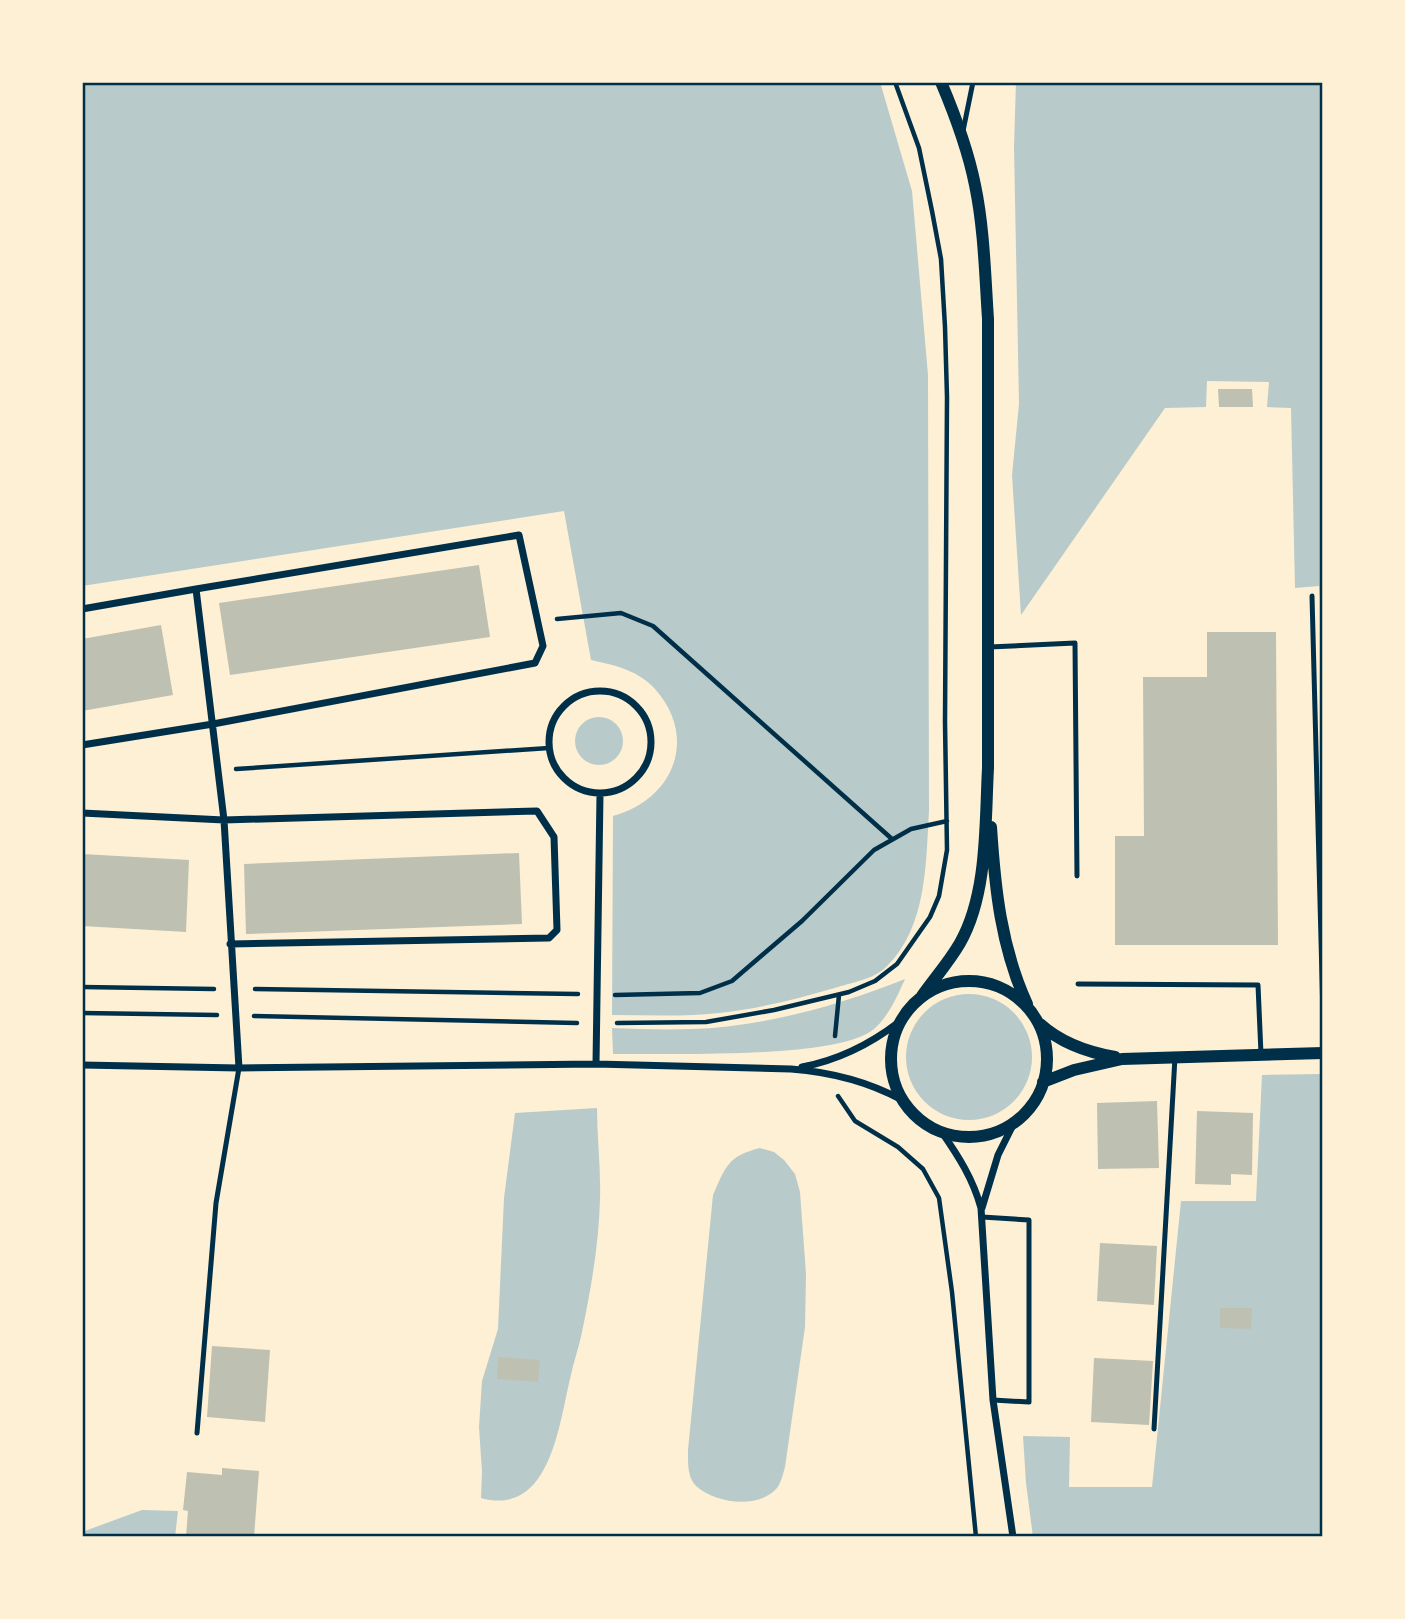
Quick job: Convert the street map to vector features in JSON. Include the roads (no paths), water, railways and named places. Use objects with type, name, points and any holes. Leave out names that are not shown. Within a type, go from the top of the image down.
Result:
[{"type":"street","points":[[941,82],[953,111],[975,184],[984,250],[988,319],[989,648],[986,821],[973,916],[959,945],[922,996],[899,1022],[892,1041],[891,1061],[893,1081],[902,1100],[919,1119],[941,1132],[965,1137],[991,1134],[1014,1123]]},
{"type":"street","points":[[82,609],[519,535],[543,646],[535,663],[213,724],[82,745]]},
{"type":"street","points":[[196,589],[224,820],[239,1068]]},
{"type":"street","points":[[596,691],[613,692],[635,704],[649,725],[652,741],[650,757],[643,772],[631,784],[616,792],[600,794],[587,792],[565,781],[552,760],[549,748],[555,716],[566,703],[580,694],[596,691]]},
{"type":"street","points":[[982,1213],[998,1155],[1014,1123],[1032,1105],[1043,1083],[1047,1051],[1034,1015],[1017,983],[1005,946],[996,888],[988,768]]},
{"type":"street","points":[[596,1064],[600,794]]},
{"type":"street","points":[[82,813],[224,820],[537,811],[554,836],[557,930],[549,938],[230,944]]},
{"type":"street","points":[[922,996],[943,985],[967,981],[991,984],[1012,994],[1054,1036],[1087,1051],[1122,1059]]},
{"type":"street","points":[[791,1069],[852,1052],[869,1044],[899,1022]]},
{"type":"street","points":[[1043,1083],[1074,1070],[1122,1059],[1323,1053]]},
{"type":"street","points":[[82,1065],[239,1068],[596,1064],[791,1069],[813,1070],[859,1081],[902,1100]]},
{"type":"street","points":[[941,1132],[974,1182],[982,1213],[993,1401],[1013,1537]]},
{"type":"lane","points":[[961,140],[973,82]]},
{"type":"lane","points":[[1312,596],[1323,1016]]},
{"type":"lane","points":[[989,648],[1075,643],[1077,876]]},
{"type":"lane","points":[[1078,984],[1258,985],[1261,1055]]},
{"type":"lane","points":[[1154,1429],[1175,1057]]},
{"type":"lane","points":[[197,1433],[216,1203],[239,1068]]},
{"type":"lane","points":[[982,1213],[1029,1220],[1030,1402],[993,1401]]}]
